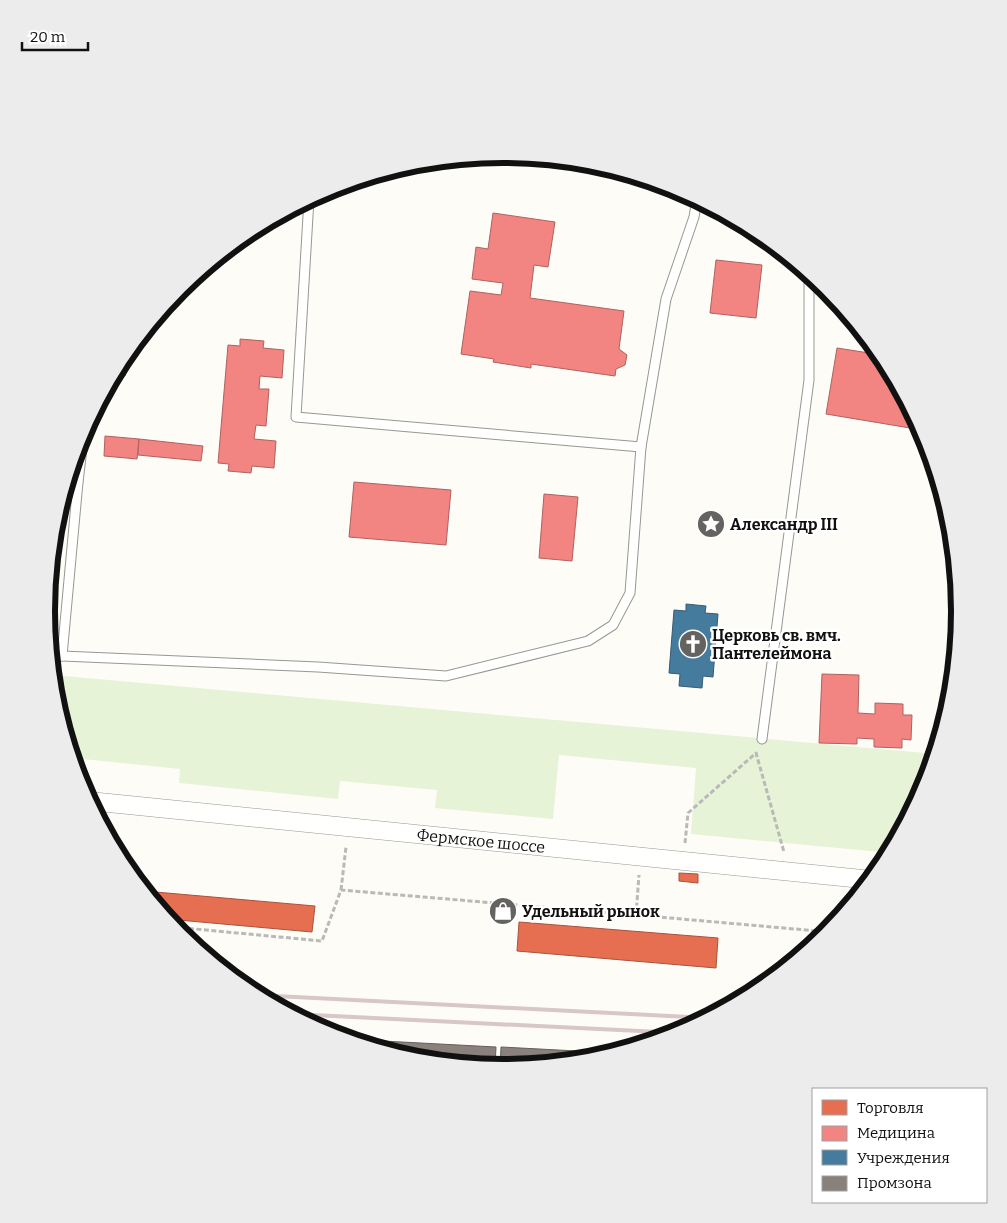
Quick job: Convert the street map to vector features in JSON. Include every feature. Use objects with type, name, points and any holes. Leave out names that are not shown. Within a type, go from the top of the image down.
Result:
[{"type":"street","name":"Фермское шоссе","points":[[97,802],[863,879]]},
{"type":"lane","points":[[57,655],[318,666],[446,676],[588,641],[613,625],[630,593],[641,448],[666,299],[694,218],[696,206]]},
{"type":"lane","points":[[308,207],[296,417],[641,448]]},
{"type":"lane","points":[[762,739],[810,380],[809,283]]},
{"type":"lane","points":[[62,656],[80,464]]},
{"type":"path","points":[[685,844],[688,813],[756,753],[784,852]]},
{"type":"path","points":[[185,928],[322,941],[341,890],[347,827]]},
{"type":"path","points":[[341,890],[819,931]]},
{"type":"green space","points":[[60,676],[929,753],[906,810],[882,852],[691,834],[696,768],[559,755],[553,819],[435,808],[437,790],[340,781],[338,799],[179,783],[180,769],[80,759],[70,728]]},
{"type":"building: Торговля","points":[[679,873],[698,874],[698,883],[679,881]]},
{"type":"building: Торговля","points":[[154,892],[315,906],[312,932],[178,920]]},
{"type":"building: Торговля","points":[[519,922],[718,938],[716,968],[517,951]]},
{"type":"building: Медицина","points":[[493,213],[555,222],[548,267],[534,265],[530,298],[624,311],[619,349],[627,355],[625,365],[616,369],[615,376],[531,364],[531,368],[493,362],[494,359],[461,354],[470,291],[501,295],[503,283],[472,279],[476,247],[488,249]]},
{"type":"building: Медицина","points":[[716,260],[762,265],[756,318],[710,313]]},
{"type":"building: Медицина","points":[[240,339],[264,341],[263,348],[284,350],[282,378],[260,376],[259,389],[269,389],[266,426],[256,425],[254,439],[276,441],[274,468],[252,466],[251,473],[228,471],[229,464],[218,463],[228,345],[240,346]]},
{"type":"building: Медицина","points":[[837,348],[870,353],[892,387],[913,428],[826,414]]},
{"type":"building: Медицина","points":[[105,436],[139,439],[137,459],[104,456]]},
{"type":"building: Медицина","points":[[139,439],[203,446],[201,461],[138,455]]},
{"type":"building: Медицина","points":[[354,482],[451,490],[446,545],[349,537]]},
{"type":"building: Медицина","points":[[544,494],[578,497],[572,561],[539,558]]},
{"type":"building: Медицина","points":[[822,674],[859,675],[858,713],[875,714],[875,703],[903,704],[903,715],[912,715],[911,740],[902,739],[902,748],[874,747],[874,739],[857,738],[857,744],[819,743]]},
{"type":"building: Учреждения","name":"Церковь св. вмч. Пантелеймона","points":[[686,604],[706,606],[705,613],[718,614],[713,677],[703,676],[702,688],[679,686],[680,674],[669,673],[674,610],[686,611]]},
{"type":"building: Промзона","points":[[373,1040],[496,1047],[495,1060],[474,1059],[416,1051]]},
{"type":"building: Промзона","points":[[501,1047],[588,1052],[533,1059],[500,1060]]},
{"type":"railway","points":[[272,996],[695,1017]]},
{"type":"railway","points":[[307,1015],[659,1032]]},
{"type":"place","name":"Александр III","points":[[711,524]]},
{"type":"place","name":"Церковь св. вмч. Пантелеймона","points":[[693,644]]},
{"type":"place","name":"Удельный рынок","points":[[503,911]]}]
